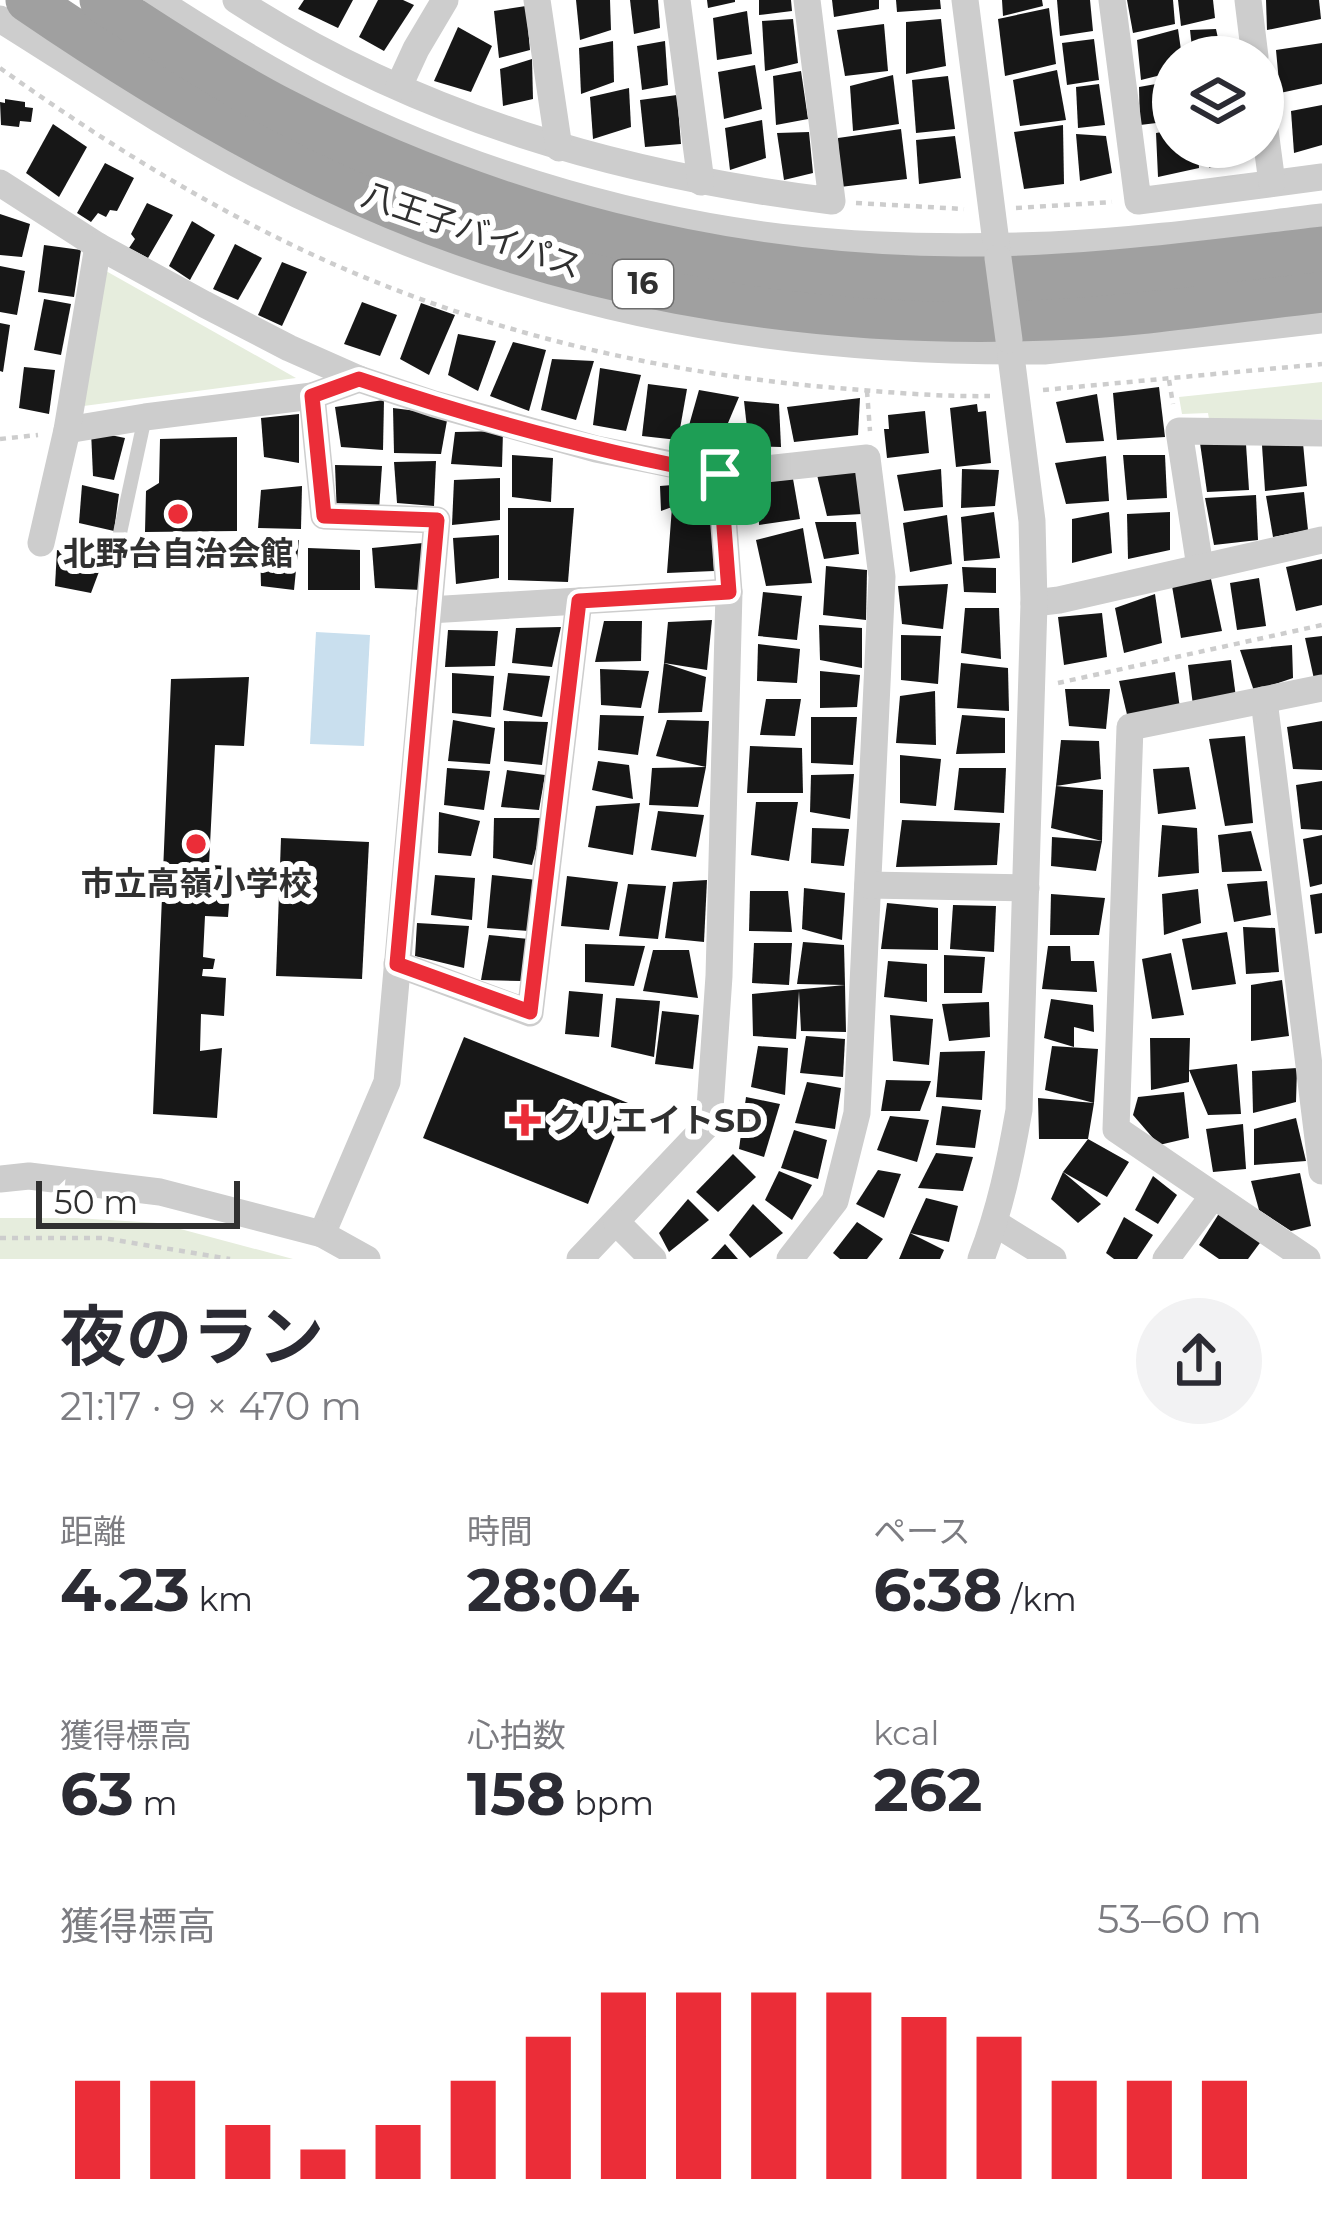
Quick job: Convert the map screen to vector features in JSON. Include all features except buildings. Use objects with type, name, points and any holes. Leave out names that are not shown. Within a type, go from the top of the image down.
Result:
[{"type":"highway","name":"八王子バイパス","points":[[28,0],[180,97],[327,178],[480,238],[618,279],[786,309],[942,319],[1053,318],[1322,290]]},
{"type":"highway","name":"八王子バイパス","points":[[102,0],[277,108],[422,174],[558,220],[700,256],[899,278],[1051,278],[1322,249]]},
{"type":"street","points":[[157,0],[291,82],[484,166],[568,193],[707,225],[797,239],[998,252],[1322,217]]},
{"type":"street","points":[[236,0],[267,9],[337,58],[398,86],[559,148],[701,182],[832,201],[807,0]]},
{"type":"street","points":[[398,86],[446,0]]},
{"type":"street","points":[[537,0],[559,148]]},
{"type":"street","points":[[677,0],[701,182]]},
{"type":"street","points":[[965,0],[1032,521],[1034,603],[1019,1110],[1008,1177],[981,1259]]},
{"type":"street","points":[[1112,0],[1138,202],[1322,177]]},
{"type":"street","points":[[1248,0],[1253,36]]},
{"type":"street","points":[[0,19],[255,173],[346,218],[441,257],[618,310],[716,329],[850,346],[1009,346],[1044,351],[1322,320]]},
{"type":"street","points":[[1270,168],[1272,183]]},
{"type":"street","points":[[0,183],[98,246],[289,348],[359,379],[434,404],[596,449],[720,474],[867,458],[882,577],[857,1113],[835,1201],[790,1259]]},
{"type":"street","points":[[41,543],[56,432],[98,246]]},
{"type":"street","points":[[56,432],[312,396],[359,379]]},
{"type":"street","points":[[312,396],[324,516],[437,520],[387,1082],[322,1234]]},
{"type":"street","points":[[1200,567],[1179,431],[1322,433]]},
{"type":"street","points":[[580,1259],[709,1123],[719,976],[729,592],[720,474]]},
{"type":"street","points":[[1034,603],[1322,540]]},
{"type":"street","points":[[429,610],[729,592]]},
{"type":"street","points":[[397,964],[530,1012],[579,601]]},
{"type":"street","points":[[1307,1259],[1116,1129],[1130,727],[1322,688]]},
{"type":"street","points":[[1264,700],[1322,1171]]},
{"type":"street","points":[[868,885],[1026,888]]},
{"type":"street","points":[[0,1179],[29,1176],[160,1192],[322,1234],[367,1259]]},
{"type":"street","points":[[1166,1259],[1214,1196]]},
{"type":"street","points":[[617,1223],[653,1259]]},
{"type":"street","points":[[995,1223],[1053,1259]]},
{"type":"lane","points":[[120,533],[145,417]]},
{"type":"path","points":[[832,201],[973,208]]},
{"type":"path","points":[[1010,208],[1138,202]]},
{"type":"path","points":[[1035,391],[1322,364]]},
{"type":"path","points":[[1169,380],[1171,394]]},
{"type":"path","points":[[867,391],[872,443]]},
{"type":"path","points":[[0,439],[56,432]]},
{"type":"path","points":[[1033,689],[1322,625]]},
{"type":"path","points":[[0,1238],[103,1238],[230,1259]]},
{"type":"green space","points":[[106,271],[296,378],[76,407]]},
{"type":"green space","points":[[1322,382],[1322,419],[1209,419],[1208,413],[1182,414],[1179,397]]},
{"type":"green space","points":[[0,1218],[158,1223],[293,1259],[0,1259]]},
{"type":"water","points":[[316,632],[370,635],[364,746],[310,744]]},
{"type":"place","name":"北野台自治会館","points":[[178,514]]},
{"type":"place","name":"市立高嶺小学校","points":[[196,844]]},
{"type":"place","name":"クリエイトSD","points":[[525,1120]]},
{"type":"route","points":[[359,379],[508,426],[720,474],[729,592],[579,601],[530,1012],[397,964],[437,520],[324,516],[312,396],[359,379]]}]
